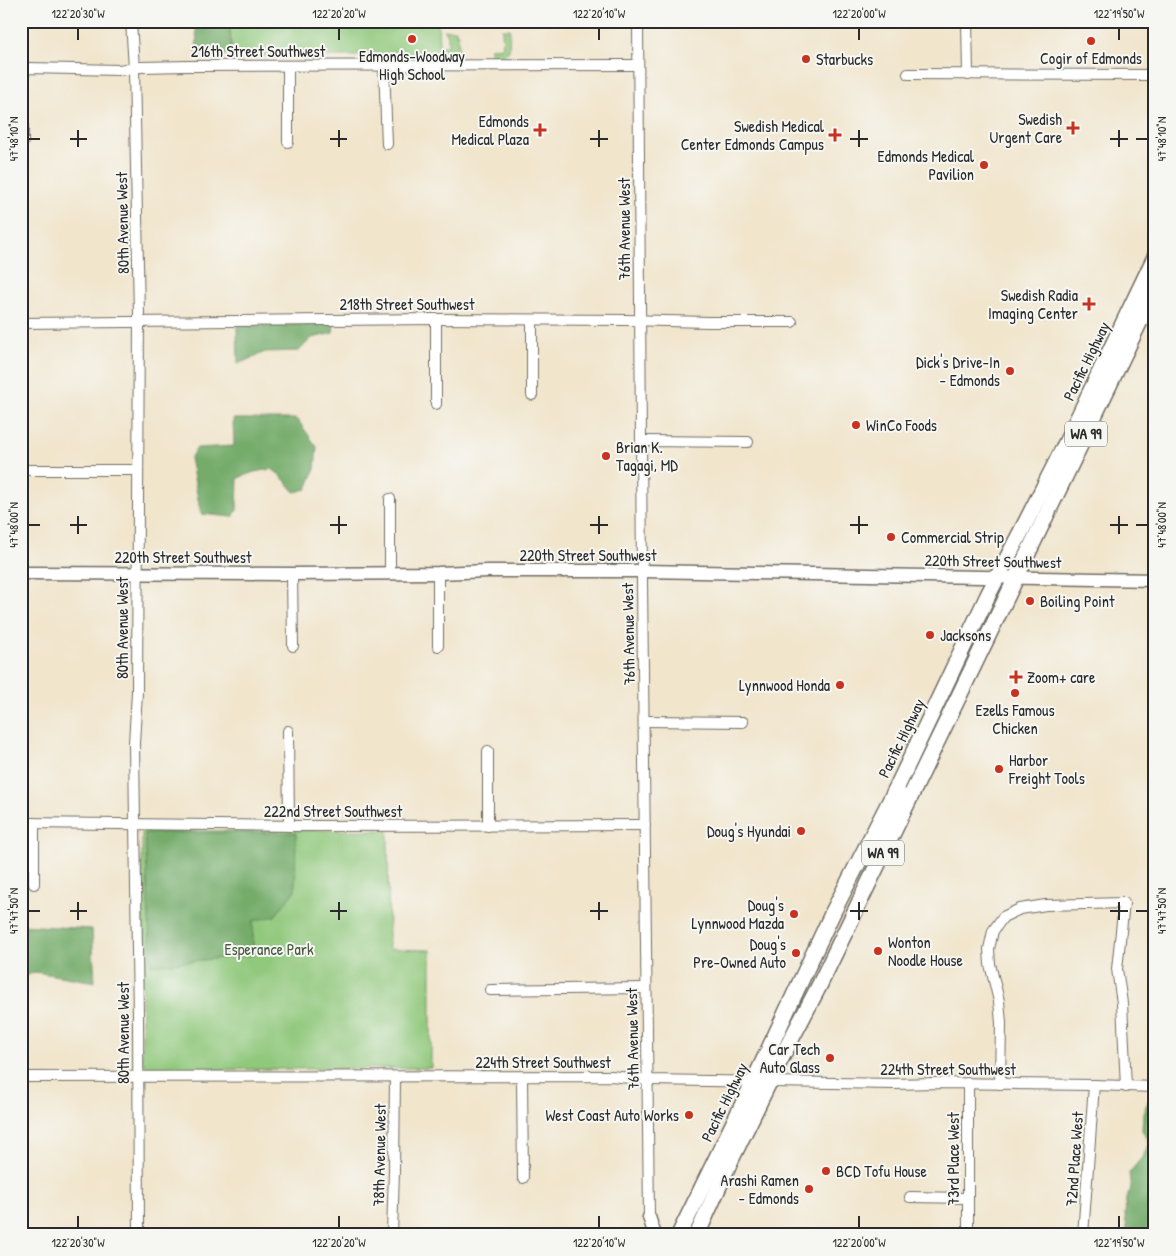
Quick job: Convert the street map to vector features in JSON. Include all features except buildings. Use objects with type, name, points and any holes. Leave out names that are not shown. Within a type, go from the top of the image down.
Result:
[{"type":"highway","name":"Pacific Highway","points":[[679,1235],[830,919],[897,787],[988,595],[1064,447],[1155,257]]},
{"type":"highway","name":"Pacific Highway","points":[[697,1235],[718,1187],[819,986],[1155,290]]},
{"type":"main road","name":"220th Street Southwest","points":[[21,573],[390,574],[472,571],[642,571],[1155,580]]},
{"type":"main road","points":[[880,858],[879,842],[900,795],[897,787]]},
{"type":"main road","points":[[644,1235],[649,1217]]},
{"type":"main road","points":[[649,1217],[655,1235]]},
{"type":"street","name":"80th Avenue West","points":[[131,21],[134,68],[139,321],[137,692],[134,743],[139,1235]]},
{"type":"street","name":"76th Avenue West","points":[[638,21],[649,1217]]},
{"type":"street","points":[[966,21],[968,74]]},
{"type":"street","name":"216th Street Southwest","points":[[23,142],[23,76],[29,68],[119,70],[134,68],[288,66],[638,65]]},
{"type":"street","points":[[288,66],[288,142]]},
{"type":"street","points":[[384,66],[387,144]]},
{"type":"street","points":[[908,74],[1155,75]]},
{"type":"street","points":[[436,319],[436,404]]},
{"type":"street","name":"218th Street Southwest","points":[[21,323],[436,319],[792,322]]},
{"type":"street","points":[[532,320],[532,395]]},
{"type":"street","points":[[641,441],[748,442]]},
{"type":"street","points":[[21,470],[138,470]]},
{"type":"street","points":[[390,499],[390,574]]},
{"type":"street","points":[[438,573],[438,646]]},
{"type":"street","points":[[292,574],[293,646]]},
{"type":"street","points":[[644,721],[743,722]]},
{"type":"street","points":[[288,731],[289,826]]},
{"type":"street","points":[[488,752],[488,826]]},
{"type":"street","name":"222nd Street Southwest","points":[[21,823],[289,826],[645,825]]},
{"type":"street","points":[[34,823],[34,884]]},
{"type":"street","points":[[1000,1084],[1000,1008],[990,964],[989,949],[993,931],[1003,917],[1020,909],[1046,904],[1124,903],[1117,969],[1122,1003],[1126,1087]]},
{"type":"street","points":[[490,990],[646,988]]},
{"type":"street","points":[[647,1056],[662,1080]]},
{"type":"street","name":"78th Avenue West","points":[[392,1235],[395,1076]]},
{"type":"street","name":"224th Street Southwest","points":[[21,1078],[611,1076],[648,1080],[1155,1087]]},
{"type":"street","points":[[522,1077],[523,1178]]},
{"type":"street","name":"73rd Place West","points":[[968,1084],[968,1235]]},
{"type":"street","name":"72nd Place West","points":[[1083,1235],[1094,1085]]},
{"type":"street","points":[[910,1197],[968,1198]]},
{"type":"green space","points":[[196,21],[229,21],[232,55],[197,54]]},
{"type":"green space","points":[[229,21],[438,21],[439,46],[448,46],[448,35],[444,30],[456,30],[456,34],[458,34],[459,56],[232,56]]},
{"type":"green space","points":[[502,29],[510,29],[509,51],[502,55],[490,56],[490,48],[503,47]]},
{"type":"green space","points":[[334,324],[333,333],[312,338],[299,351],[265,352],[238,364],[237,326]]},
{"type":"green space","points":[[233,419],[297,419],[317,447],[315,469],[307,489],[295,492],[272,469],[254,472],[238,478],[237,510],[233,517],[201,514],[190,458],[197,448],[234,446]]},
{"type":"green space","name":"Esperance Park","points":[[388,830],[389,949],[431,950],[431,1068],[150,1070],[145,1065],[142,1060],[142,831]]},
{"type":"green space","points":[[145,833],[296,833],[295,890],[275,916],[253,921],[253,955],[151,965]]},
{"type":"green space","points":[[21,925],[92,929],[95,982],[35,972],[21,978]]},
{"type":"green space","points":[[1153,1091],[1155,1094],[1155,1206],[1149,1235],[1128,1235],[1125,1216],[1126,1198],[1131,1190],[1129,1173],[1144,1155],[1149,1141],[1142,1130],[1143,1113]]},
{"type":"place","name":"Edmonds-Woodway High School","points":[[412,39]]},
{"type":"place","name":"Cogir of Edmonds","points":[[1091,41]]},
{"type":"place","name":"Starbucks","points":[[806,59]]},
{"type":"place","name":"Swedish Urgent Care","points":[[1073,128]]},
{"type":"place","name":"Edmonds Medical Plaza","points":[[540,130]]},
{"type":"place","name":"Swedish Medical Center Edmonds Campus","points":[[835,135]]},
{"type":"place","name":"Edmonds Medical Pavilion","points":[[984,165]]},
{"type":"place","name":"Swedish Radia Imaging Center","points":[[1089,304]]},
{"type":"place","name":"Dick's Drive-In - Edmonds","points":[[1010,371]]},
{"type":"place","name":"WinCo Foods","points":[[856,425]]},
{"type":"place","name":"Brian K. Tagagi, MD","points":[[606,456]]},
{"type":"place","name":"Commercial Strip","points":[[891,537]]},
{"type":"place","name":"Boiling Point","points":[[1030,601]]},
{"type":"place","name":"Jacksons","points":[[930,635]]},
{"type":"place","name":"Zoom+ care","points":[[1016,677]]},
{"type":"place","name":"Lynnwood Honda","points":[[840,685]]},
{"type":"place","name":"Ezells Famous Chicken","points":[[1015,693]]},
{"type":"place","name":"Harbor Freight Tools","points":[[999,769]]},
{"type":"place","name":"Doug's Hyundai","points":[[801,831]]},
{"type":"place","name":"Doug's Lynnwood Mazda","points":[[794,914]]},
{"type":"place","name":"Wonton Noodle House","points":[[878,951]]},
{"type":"place","name":"Doug's Pre-Owned Auto","points":[[796,953]]},
{"type":"place","name":"Car Tech Auto Glass","points":[[830,1058]]},
{"type":"place","name":"West Coast Auto Works","points":[[689,1115]]},
{"type":"place","name":"BCD Tofu House","points":[[826,1171]]},
{"type":"place","name":"Arashi Ramen - Edmonds","points":[[809,1189]]}]
